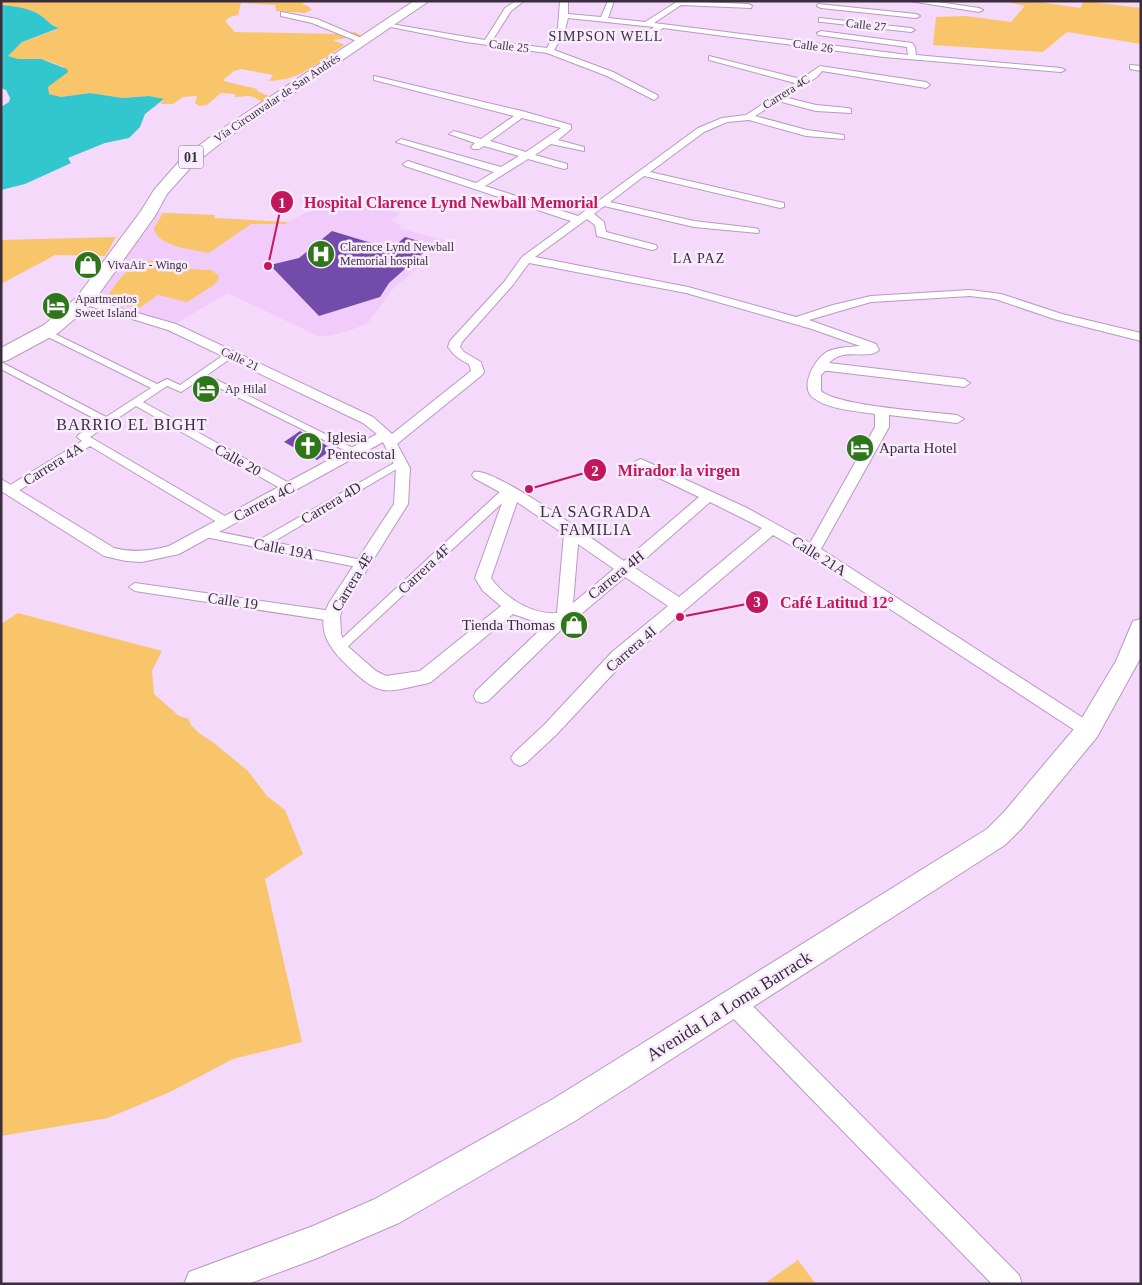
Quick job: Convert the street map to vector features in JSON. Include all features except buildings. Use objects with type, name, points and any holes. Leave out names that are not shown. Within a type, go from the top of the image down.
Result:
[{"type":"highway","name":"Vía Circunvalar de San Andrés","points":[[1,356],[45,332],[73,312],[84,301],[149,212],[156,198],[191,158],[362,40],[423,1]]},
{"type":"main road","name":"Avenida La Loma Barrack","points":[[217,1281],[387,1211],[564,1110],[996,838],[1088,730],[1134,665],[1141,627]]},
{"type":"street","points":[[487,43],[508,10],[520,1]]},
{"type":"street","points":[[549,51],[558,39],[566,16],[564,1]]},
{"type":"street","points":[[913,1],[979,10]]},
{"type":"street","points":[[604,19],[611,2]]},
{"type":"street","points":[[648,23],[682,2],[748,6]]},
{"type":"street","points":[[916,16],[821,4],[822,20],[819,58],[926,85]]},
{"type":"street","points":[[284,14],[314,21],[362,40]]},
{"type":"street","name":"Calle 26","points":[[566,16],[662,25],[819,58],[912,57],[1061,70]]},
{"type":"street","name":"Calle 27","points":[[822,20],[911,30]]},
{"type":"street","points":[[642,40],[662,25]]},
{"type":"street","name":"Calle 25","points":[[385,26],[549,51],[610,74],[654,97]]},
{"type":"street","points":[[821,33],[909,45],[912,57]]},
{"type":"street","points":[[712,58],[802,82]]},
{"type":"street","name":"Carrera 4C","points":[[750,117],[818,72],[819,58]]},
{"type":"street","points":[[377,78],[568,127],[550,141],[478,186]]},
{"type":"street","points":[[777,98],[816,108],[848,111]]},
{"type":"street","points":[[437,174],[461,159],[522,114]]},
{"type":"street","points":[[526,259],[701,130],[725,120],[750,117]]},
{"type":"street","name":"Carrera 4C","points":[[750,117],[806,132],[841,137]]},
{"type":"street","points":[[454,134],[564,166]]},
{"type":"street","points":[[550,141],[581,149]]},
{"type":"street","points":[[402,142],[503,171]]},
{"type":"street","points":[[408,164],[584,217],[600,224],[602,234],[652,247]]},
{"type":"street","points":[[643,173],[780,205]]},
{"type":"street","points":[[603,203],[694,224],[754,231]]},
{"type":"street","points":[[526,259],[661,284],[839,334],[872,347],[873,350],[847,350],[823,360],[821,368],[815,374],[814,388],[818,396],[830,401],[882,410],[957,419]]},
{"type":"street","name":"Carrera 4C","points":[[6,487],[109,552],[137,558],[156,556],[174,550],[356,452],[389,439],[478,372],[475,362],[456,352],[454,347],[456,341],[508,284],[526,259]]},
{"type":"street","points":[[795,321],[871,299],[970,293],[997,296],[1058,317],[1141,337]]},
{"type":"street","name":"Calle 21","points":[[84,301],[172,327],[368,420],[389,439]]},
{"type":"street","points":[[45,332],[158,388],[167,382],[181,389],[231,354]]},
{"type":"street","points":[[1,365],[107,421]]},
{"type":"street","points":[[821,368],[829,367],[964,383]]},
{"type":"street","points":[[200,375],[356,452]]},
{"type":"street","name":"Carrera 4A","points":[[90,441],[82,437],[158,388]]},
{"type":"street","name":"Calle 20","points":[[136,402],[289,488]]},
{"type":"street","points":[[813,550],[882,427],[882,410]]},
{"type":"street","name":"Carrera 4E","points":[[339,648],[334,634],[332,616],[335,606],[401,504],[404,468],[389,439]]},
{"type":"street","points":[[90,441],[226,522]]},
{"type":"street","name":"Carrera 4A","points":[[6,487],[90,441]]},
{"type":"street","name":"Carrera 4D","points":[[262,544],[401,462]]},
{"type":"street","name":"Calle 21A","points":[[642,464],[709,496],[813,550],[1088,730]]},
{"type":"street","points":[[479,475],[511,491],[624,570],[681,606]]},
{"type":"street","points":[[511,491],[483,578],[494,594],[512,606],[542,619],[565,616],[572,533]]},
{"type":"street","name":"Carrera 4F","points":[[339,648],[511,491]]},
{"type":"street","name":"Carrera 4H","points":[[482,696],[565,616],[624,570],[709,496]]},
{"type":"street","name":"Carrera 4I","points":[[520,758],[550,730],[618,658],[772,528]]},
{"type":"street","name":"Calle 19A","points":[[205,533],[362,564]]},
{"type":"street","name":"Calle 19","points":[[134,587],[332,616]]},
{"type":"street","points":[[339,648],[370,676],[384,683],[425,677],[512,606]]},
{"type":"street","points":[[734,1003],[1010,1284]]},
{"type":"shaded area","points":[[1,1],[306,1],[302,4],[312,10],[305,13],[276,11],[275,5],[241,3],[238,15],[230,17],[225,21],[235,32],[338,34],[355,32],[362,36],[333,40],[345,45],[310,69],[291,77],[269,81],[273,75],[241,69],[234,71],[224,79],[224,81],[257,89],[257,91],[273,98],[266,101],[251,96],[235,97],[235,94],[221,93],[207,105],[199,106],[195,103],[197,96],[183,97],[173,104],[160,104],[164,100],[149,96],[123,98],[90,93],[61,97],[48,94],[48,87],[58,79],[64,67],[48,61],[13,59],[8,56],[22,42],[58,29],[58,27],[51,24],[38,13],[22,8],[1,5]]},
{"type":"shaded area","points":[[1003,1],[1033,1],[1080,8],[1084,1],[1141,8],[1141,44],[1067,32],[1043,52],[933,45],[936,17],[966,16],[1011,22],[1025,6]]},
{"type":"shaded area","points":[[1,5],[31,11],[59,28],[22,42],[8,56],[18,59],[41,59],[67,69],[68,72],[48,87],[49,94],[61,97],[90,93],[123,98],[149,96],[164,99],[145,114],[140,127],[129,138],[105,143],[68,158],[71,163],[69,164],[25,184],[1,190],[1,107],[9,102],[10,98],[6,90],[1,88]]},
{"type":"shaded area","points":[[340,197],[400,213],[391,221],[402,225],[399,228],[448,241],[391,291],[368,323],[329,336],[318,336],[228,293],[173,325],[92,300],[155,212],[215,215],[214,218],[287,222]]},
{"type":"shaded area","points":[[163,213],[215,215],[214,218],[287,222],[286,224],[251,224],[209,253],[186,249],[161,239],[156,234],[154,228]]},
{"type":"shaded area","points":[[116,237],[105,256],[55,255],[1,284],[1,240]]},
{"type":"shaded area","points":[[155,260],[168,261],[188,269],[211,270],[219,278],[214,285],[187,302],[158,295],[138,309],[110,300],[108,295],[127,271],[139,264]]},
{"type":"shaded area","points":[[18,613],[162,651],[152,671],[154,694],[179,716],[189,719],[191,725],[199,733],[248,771],[267,796],[285,810],[303,854],[265,879],[302,1042],[233,1059],[170,1092],[108,1118],[1,1136],[1,624]]},
{"type":"shaded area","points":[[798,1260],[816,1284],[764,1284]]},
{"type":"place","name":"Clarence Lynd Newball Memorial hospital","points":[[321,254]]},
{"type":"place","name":"VivaAir - Wingo","points":[[88,265]]},
{"type":"place","name":"Hospital Clarence Lynd Newball Memorial","points":[[268,266]]},
{"type":"place","name":"Apartmentos Sweet Island","points":[[56,306]]},
{"type":"place","name":"Ap Hilal","points":[[206,389]]},
{"type":"place","name":"Iglesia Pentecostal","points":[[308,446]]},
{"type":"place","name":"Aparta Hotel","points":[[860,448]]},
{"type":"place","name":"Mirador la virgen","points":[[529,489]]},
{"type":"place","name":"Café Latitud 12°","points":[[680,617]]},
{"type":"place","name":"Tienda Thomas","points":[[574,625]]},
{"type":"district","name":"SIMPSON WELL","points":[[606,36]]},
{"type":"district","name":"LA PAZ","points":[[699,258]]},
{"type":"district","name":"BARRIO EL BIGHT","points":[[132,424]]},
{"type":"district","name":"LA SAGRADA FAMILIA","points":[[596,520]]}]
